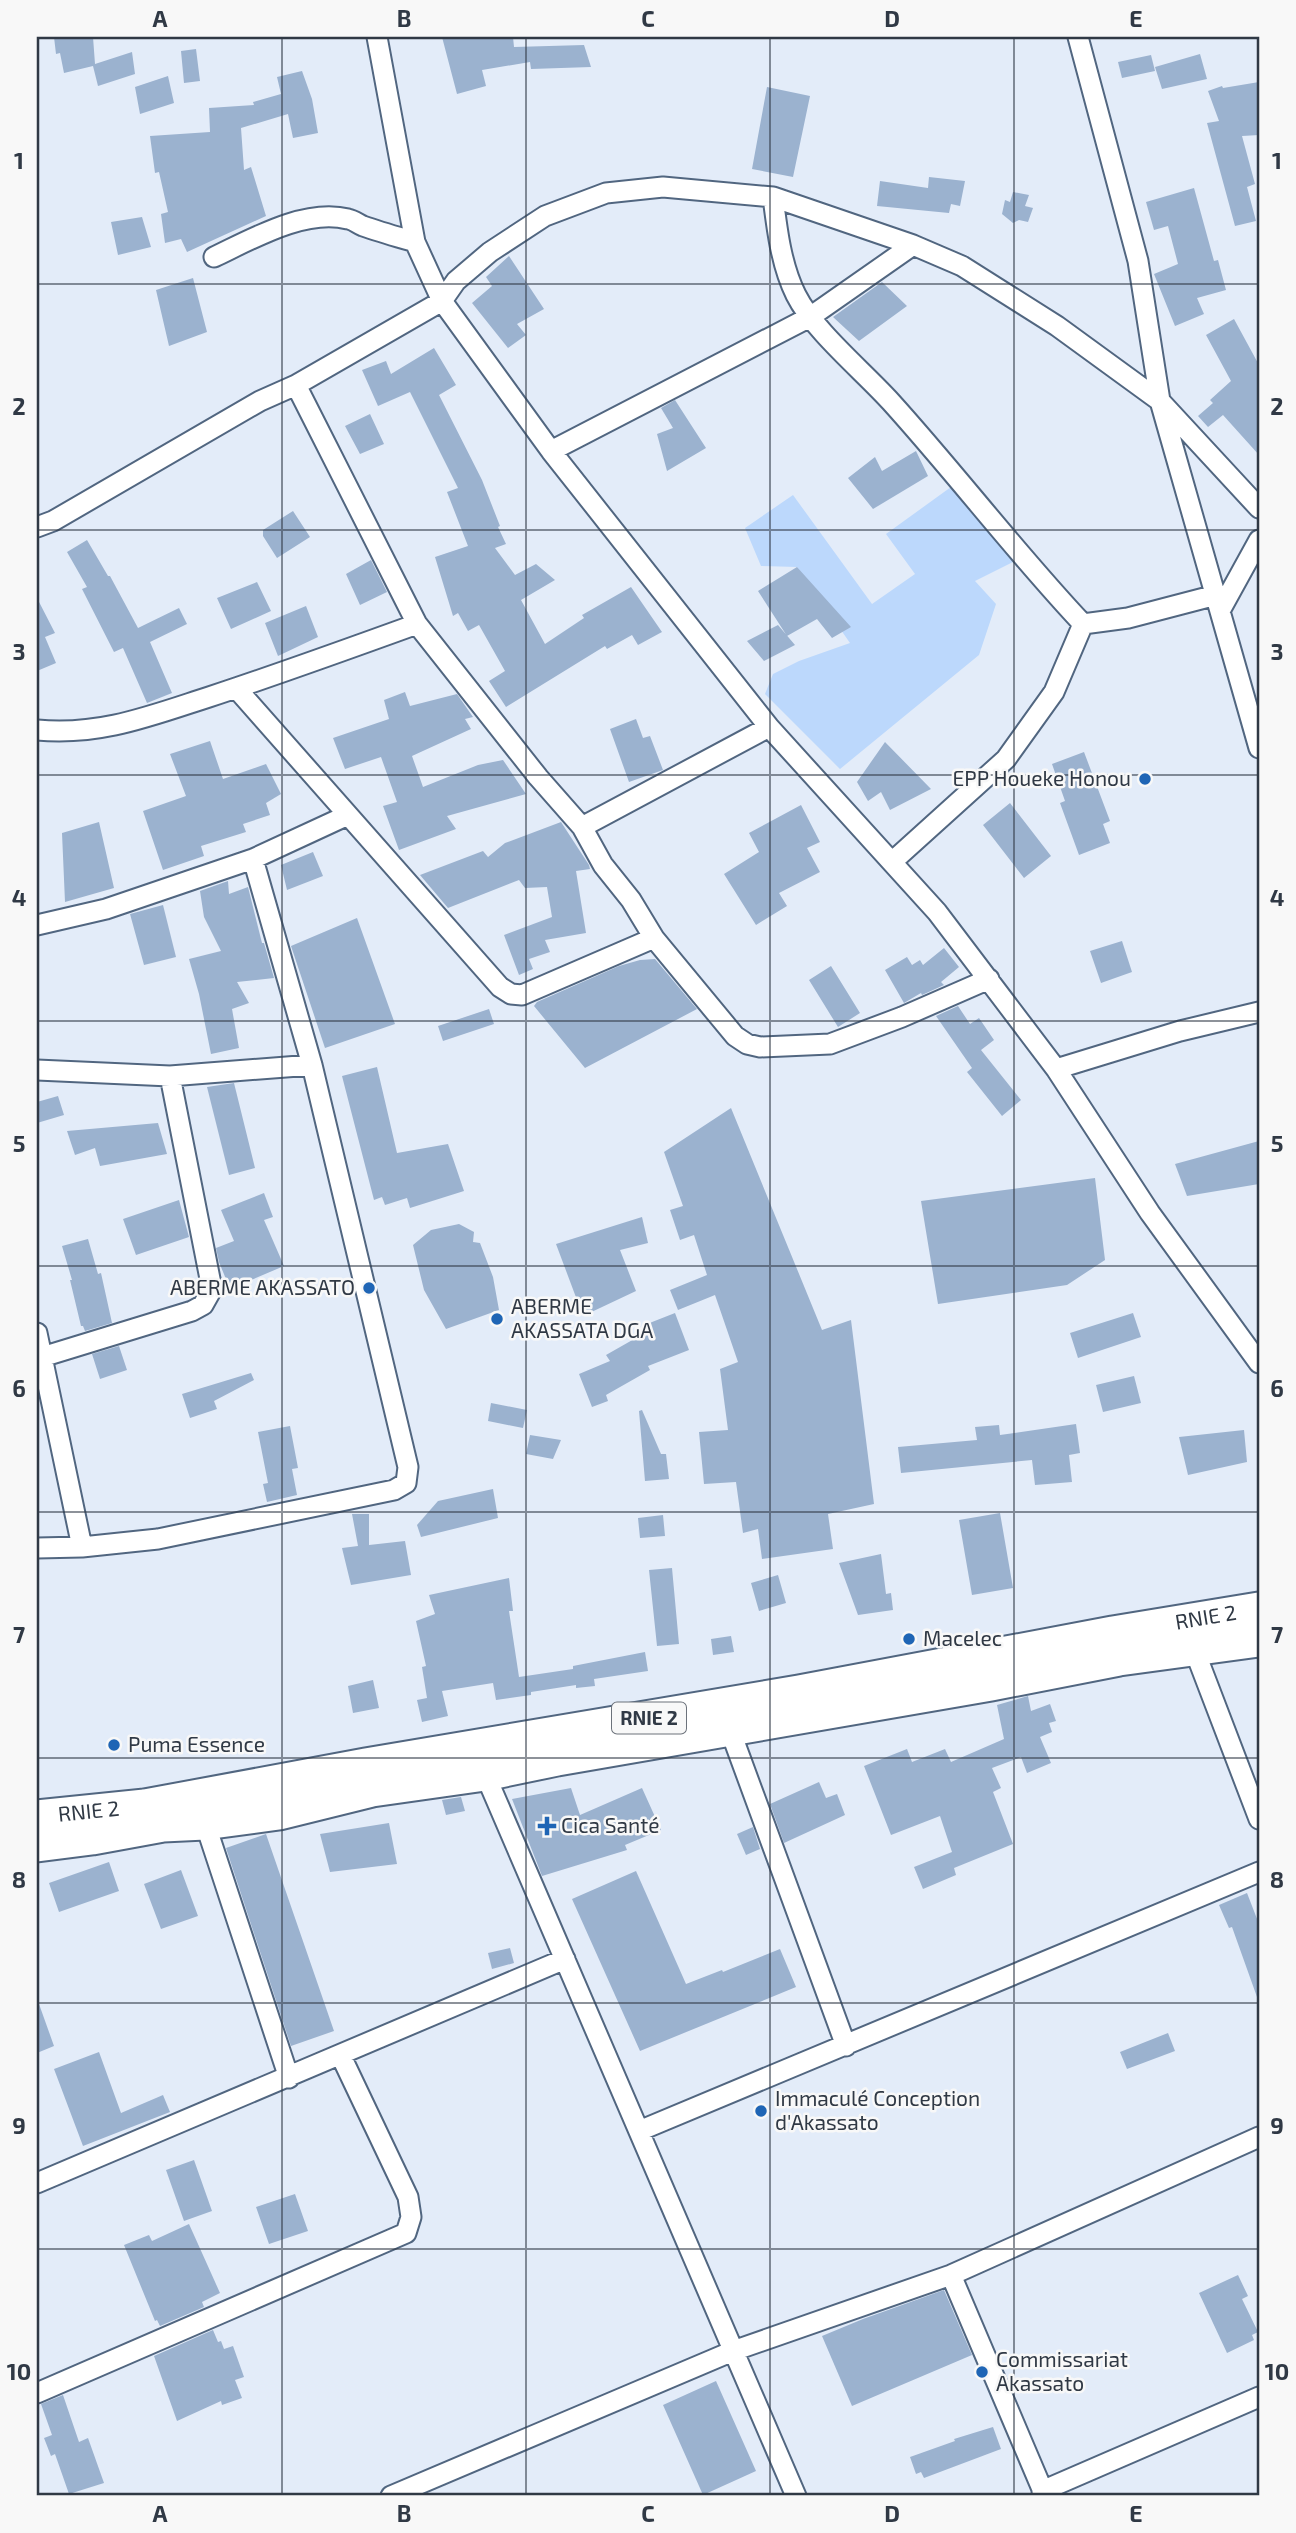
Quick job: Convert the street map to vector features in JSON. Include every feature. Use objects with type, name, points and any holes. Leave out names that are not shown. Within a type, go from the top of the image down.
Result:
[{"type":"highway","name":"RNIE 2","points":[[37,1817],[145,1806],[202,1793],[787,1695],[1113,1633],[1259,1609]]},
{"type":"highway","name":"RNIE 2","points":[[37,1845],[163,1825],[205,1823],[279,1812],[372,1790],[485,1774],[1119,1659],[1259,1640]]},
{"type":"street","points":[[377,37],[415,242],[442,301],[551,451],[769,727],[893,861],[989,979],[1056,1069],[1150,1213],[1259,1363]]},
{"type":"street","points":[[1077,37],[1138,261],[1160,401],[1259,748]]},
{"type":"street","points":[[37,527],[52,521],[260,401],[296,385],[442,301],[456,281],[490,253],[545,216],[606,193],[663,187],[773,197],[913,245],[962,267],[1057,326],[1160,401],[1259,508]]},
{"type":"street","points":[[773,197],[778,240],[786,268],[796,295],[810,317],[891,402],[1083,624]]},
{"type":"street","points":[[214,257],[273,229],[302,220],[330,217],[349,219],[415,242]]},
{"type":"street","points":[[551,451],[810,317],[913,245]]},
{"type":"street","points":[[296,385],[417,624],[546,787],[582,827],[603,865],[631,900],[654,938],[735,1036],[747,1044],[760,1047],[830,1044],[902,1017],[989,979]]},
{"type":"street","points":[[1083,624],[1218,602],[1259,540]]},
{"type":"street","points":[[37,730],[94,731],[133,721],[417,624]]},
{"type":"street","points":[[893,861],[1006,759],[1054,692],[1083,624]]},
{"type":"street","points":[[236,688],[500,988],[511,994],[522,995],[654,938]]},
{"type":"street","points":[[582,827],[769,727]]},
{"type":"street","points":[[37,925],[106,909],[253,859],[348,815]]},
{"type":"street","points":[[37,1548],[82,1547],[158,1539],[394,1490],[406,1483],[408,1467],[312,1065],[253,859]]},
{"type":"street","points":[[1056,1069],[1180,1031],[1259,1012]]},
{"type":"street","points":[[37,1070],[170,1076],[312,1065]]},
{"type":"street","points":[[42,1357],[192,1311],[203,1305],[212,1289],[170,1076]]},
{"type":"street","points":[[37,1333],[82,1547]]},
{"type":"street","points":[[1194,1649],[1259,1819]]},
{"type":"street","points":[[730,1730],[846,2046]]},
{"type":"street","points":[[485,1774],[796,2496]]},
{"type":"street","points":[[205,1823],[289,2078]]},
{"type":"street","points":[[639,2131],[1259,1872]]},
{"type":"street","points":[[37,2183],[565,1959]]},
{"type":"street","points":[[37,2393],[407,2233],[411,2217],[408,2197],[341,2056]]},
{"type":"street","points":[[391,2496],[733,2351],[951,2275],[1259,2137]]},
{"type":"street","points":[[951,2275],[1044,2493],[1259,2399]]},
{"type":"shaded area","points":[[951,487],[1015,561],[975,581],[996,604],[979,655],[840,769],[765,694],[773,674],[799,661],[850,643],[797,567],[761,566],[745,528],[793,495],[872,604],[915,574],[886,534]]},
{"type":"building","points":[[54,37],[93,37],[95,64],[132,52],[135,74],[98,86],[93,66],[64,73],[60,53],[56,54]]},
{"type":"building","points":[[442,37],[513,37],[514,47],[584,45],[591,67],[531,69],[530,62],[482,70],[486,86],[457,94]]},
{"type":"building","points":[[196,49],[200,81],[184,83],[181,51]]},
{"type":"building","points":[[1200,54],[1207,79],[1162,89],[1155,67]]},
{"type":"building","points":[[1151,55],[1155,71],[1122,78],[1118,62]]},
{"type":"building","points":[[302,71],[312,99],[318,133],[293,138],[288,114],[241,128],[244,170],[251,167],[266,216],[187,252],[181,239],[165,243],[161,214],[168,212],[159,172],[155,173],[150,136],[210,132],[209,108],[254,105],[253,102],[281,94],[277,77]]},
{"type":"building","points":[[168,76],[174,103],[140,114],[135,87]]},
{"type":"building","points":[[1259,82],[1259,135],[1242,136],[1255,184],[1247,187],[1256,221],[1235,226],[1207,123],[1219,121],[1208,91],[1222,86]]},
{"type":"building","points":[[767,87],[810,96],[793,177],[752,169]]},
{"type":"building","points":[[929,177],[965,181],[960,206],[951,204],[949,213],[877,206],[880,181],[928,188]]},
{"type":"building","points":[[1194,188],[1214,261],[1218,260],[1226,290],[1197,298],[1204,314],[1175,326],[1154,274],[1178,264],[1168,226],[1154,230],[1146,202]]},
{"type":"building","points":[[1013,192],[1029,195],[1025,206],[1033,208],[1028,222],[1019,220],[1013,223],[1002,214],[1005,200],[1010,202]]},
{"type":"building","points":[[142,217],[151,247],[118,255],[111,222]]},
{"type":"building","points":[[509,256],[544,309],[517,324],[526,335],[508,348],[472,303],[492,286],[486,277]]},
{"type":"building","points":[[193,278],[207,332],[169,346],[156,290]]},
{"type":"building","points":[[882,282],[907,306],[859,341],[833,317]]},
{"type":"building","points":[[1234,319],[1259,365],[1259,455],[1223,415],[1208,427],[1198,416],[1213,403],[1210,400],[1231,381],[1206,335]]},
{"type":"building","points":[[434,348],[456,385],[439,395],[482,480],[506,544],[495,548],[515,575],[536,564],[555,580],[521,600],[545,644],[584,618],[582,615],[631,587],[662,632],[638,645],[632,635],[607,649],[605,646],[506,707],[489,681],[505,671],[479,625],[468,631],[458,613],[453,616],[435,557],[468,546],[447,492],[458,488],[410,392],[378,406],[362,370],[386,361],[391,374]]},
{"type":"building","points":[[675,400],[706,448],[667,471],[657,434],[673,428],[661,408]]},
{"type":"building","points":[[370,414],[384,444],[360,454],[345,426]]},
{"type":"building","points":[[916,451],[928,476],[873,509],[848,478],[875,457],[882,471]]},
{"type":"building","points":[[293,511],[310,537],[277,558],[263,536],[263,530]]},
{"type":"building","points":[[87,540],[138,628],[179,608],[187,624],[150,642],[172,693],[147,703],[123,648],[114,652],[82,589],[87,587],[67,552]]},
{"type":"building","points":[[371,560],[387,592],[360,605],[346,574]]},
{"type":"building","points":[[797,567],[851,627],[832,638],[817,619],[787,636],[758,591]]},
{"type":"building","points":[[257,582],[271,611],[231,629],[217,598]]},
{"type":"building","points":[[37,598],[55,633],[45,637],[56,663],[37,671]]},
{"type":"building","points":[[306,606],[318,637],[278,656],[265,623]]},
{"type":"building","points":[[778,625],[795,645],[764,661],[747,641]]},
{"type":"building","points":[[405,692],[410,706],[457,694],[473,717],[465,719],[471,729],[412,756],[423,787],[478,765],[503,760],[526,794],[447,816],[456,829],[399,850],[383,806],[397,802],[381,757],[345,769],[333,738],[389,719],[384,700]]},
{"type":"building","points":[[636,719],[643,738],[650,736],[663,770],[629,782],[610,729]]},
{"type":"building","points":[[210,741],[223,779],[266,764],[281,794],[266,803],[270,815],[243,824],[246,832],[201,846],[204,856],[163,870],[143,811],[186,796],[170,754]]},
{"type":"building","points":[[885,742],[931,789],[890,810],[881,792],[868,801],[857,782]]},
{"type":"building","points":[[1084,752],[1110,821],[1103,824],[1110,843],[1079,855],[1060,803],[1065,801],[1052,764]]},
{"type":"building","points":[[1010,803],[1051,856],[1024,878],[983,825]]},
{"type":"building","points":[[801,805],[820,842],[807,848],[820,872],[779,893],[787,906],[756,925],[724,874],[759,852],[749,833]]},
{"type":"building","points":[[99,822],[114,888],[65,902],[62,833]]},
{"type":"building","points":[[561,822],[590,869],[576,871],[586,933],[545,940],[550,952],[529,959],[533,969],[519,975],[504,935],[552,917],[547,887],[525,888],[519,880],[448,908],[420,875],[483,851],[488,857],[505,843]]},
{"type":"building","points":[[313,852],[323,876],[287,890],[281,865]]},
{"type":"building","points":[[228,881],[229,894],[248,887],[274,978],[237,982],[249,1003],[232,1009],[239,1048],[211,1054],[189,959],[221,951],[204,917],[200,891]]},
{"type":"building","points":[[163,905],[176,957],[144,965],[130,914]]},
{"type":"building","points":[[357,918],[395,1024],[325,1048],[291,946]]},
{"type":"building","points":[[1122,941],[1132,972],[1101,983],[1090,951]]},
{"type":"building","points":[[944,948],[959,967],[941,982],[944,985],[922,995],[921,993],[904,1003],[885,970],[907,957],[912,965],[920,960],[923,965]]},
{"type":"building","points":[[655,959],[697,1009],[585,1068],[534,1006],[537,1002],[619,966]]},
{"type":"building","points":[[831,966],[860,1013],[838,1027],[809,980]]},
{"type":"building","points":[[958,1006],[970,1024],[979,1018],[994,1040],[981,1050],[1021,1100],[1002,1116],[967,1072],[972,1068],[936,1016]]},
{"type":"building","points":[[489,1009],[494,1024],[443,1041],[438,1026]]},
{"type":"building","points":[[377,1067],[397,1153],[448,1144],[464,1191],[410,1208],[407,1198],[385,1205],[382,1197],[374,1200],[342,1076]]},
{"type":"building","points":[[234,1083],[255,1168],[229,1175],[207,1087]]},
{"type":"building","points":[[58,1096],[64,1115],[37,1123],[37,1102]]},
{"type":"building","points":[[731,1108],[822,1330],[851,1320],[874,1504],[828,1514],[833,1549],[762,1559],[758,1529],[743,1533],[736,1482],[704,1484],[699,1432],[728,1430],[720,1369],[738,1362],[715,1295],[678,1310],[670,1290],[707,1275],[694,1235],[680,1240],[670,1210],[683,1206],[664,1152]]},
{"type":"building","points":[[158,1123],[167,1154],[100,1166],[95,1148],[75,1155],[67,1131]]},
{"type":"building","points":[[1259,1141],[1259,1184],[1187,1196],[1175,1164]]},
{"type":"building","points":[[1095,1178],[1105,1260],[1067,1285],[938,1304],[921,1201]]},
{"type":"building","points":[[264,1193],[273,1217],[264,1220],[284,1266],[230,1289],[216,1248],[234,1241],[221,1210]]},
{"type":"building","points":[[179,1200],[189,1237],[136,1255],[123,1219]]},
{"type":"building","points":[[642,1217],[648,1243],[620,1250],[636,1291],[583,1316],[556,1244]]},
{"type":"building","points":[[459,1224],[474,1232],[473,1242],[480,1243],[493,1277],[499,1310],[446,1329],[424,1290],[413,1245],[431,1230]]},
{"type":"building","points":[[88,1239],[98,1274],[101,1273],[112,1323],[85,1331],[81,1326],[62,1246]]},
{"type":"building","points":[[675,1313],[689,1350],[648,1366],[650,1370],[606,1395],[608,1401],[592,1407],[579,1374],[610,1361],[606,1355],[650,1330],[647,1324]]},
{"type":"building","points":[[1133,1313],[1141,1337],[1078,1358],[1070,1333]]},
{"type":"building","points":[[119,1346],[127,1370],[100,1379],[92,1354]]},
{"type":"building","points":[[251,1373],[254,1380],[214,1401],[217,1409],[190,1418],[182,1394]]},
{"type":"building","points":[[1134,1376],[1141,1403],[1103,1412],[1096,1385]]},
{"type":"building","points":[[491,1403],[527,1410],[523,1428],[488,1421]]},
{"type":"building","points":[[642,1410],[661,1454],[666,1454],[669,1479],[645,1481],[639,1411]]},
{"type":"building","points":[[1076,1424],[1080,1453],[1069,1455],[1072,1482],[1035,1485],[1032,1460],[901,1473],[898,1447],[977,1440],[975,1427],[999,1425],[1000,1435]]},
{"type":"building","points":[[290,1426],[298,1468],[292,1469],[297,1495],[267,1502],[263,1484],[268,1483],[258,1432]]},
{"type":"building","points":[[1244,1430],[1247,1462],[1188,1475],[1179,1437]]},
{"type":"building","points":[[530,1435],[561,1440],[553,1459],[526,1454]]},
{"type":"building","points":[[493,1489],[498,1518],[421,1537],[417,1525],[438,1501]]},
{"type":"building","points":[[1000,1513],[1013,1588],[972,1595],[959,1520]]},
{"type":"building","points":[[352,1514],[369,1514],[369,1545],[405,1541],[411,1575],[351,1585],[342,1548],[358,1546]]},
{"type":"building","points":[[663,1515],[665,1536],[640,1538],[638,1518]]},
{"type":"building","points":[[881,1554],[886,1594],[891,1593],[893,1610],[858,1615],[839,1563]]},
{"type":"building","points":[[672,1568],[679,1644],[657,1646],[649,1570]]},
{"type":"building","points":[[778,1575],[786,1603],[759,1611],[751,1583]]},
{"type":"building","points":[[509,1578],[513,1611],[509,1611],[519,1677],[573,1669],[573,1666],[645,1652],[648,1671],[594,1679],[595,1686],[576,1688],[576,1685],[496,1700],[493,1683],[442,1691],[448,1716],[422,1722],[417,1700],[427,1698],[422,1667],[426,1666],[416,1621],[435,1614],[429,1595]]},
{"type":"building","points":[[731,1636],[734,1652],[713,1655],[711,1639]]},
{"type":"building","points":[[373,1680],[379,1708],[353,1713],[348,1686]]},
{"type":"building","points":[[1028,1696],[1031,1711],[1050,1704],[1056,1721],[1049,1723],[1052,1732],[1040,1737],[1051,1763],[1027,1773],[1021,1757],[992,1768],[1001,1788],[993,1792],[1013,1844],[954,1868],[956,1875],[923,1889],[914,1867],[952,1852],[940,1816],[891,1835],[864,1766],[907,1749],[912,1762],[945,1749],[951,1762],[1004,1739],[997,1705]]},
{"type":"building","points":[[819,1782],[826,1798],[837,1794],[845,1815],[784,1843],[770,1804]]},
{"type":"building","points":[[571,1788],[580,1815],[642,1788],[661,1830],[625,1845],[627,1850],[542,1876],[512,1799]]},
{"type":"building","points":[[461,1797],[465,1811],[446,1815],[442,1800]]},
{"type":"building","points":[[389,1823],[397,1864],[330,1872],[320,1834]]},
{"type":"building","points":[[753,1827],[760,1849],[746,1855],[737,1834]]},
{"type":"building","points":[[266,1834],[334,2031],[291,2046],[226,1848]]},
{"type":"building","points":[[109,1862],[119,1891],[59,1912],[49,1883]]},
{"type":"building","points":[[181,1870],[198,1916],[161,1929],[144,1884]]},
{"type":"building","points":[[636,1871],[686,1984],[780,1949],[796,1987],[640,2051],[572,1899]]},
{"type":"building","points":[[1247,1893],[1259,1924],[1259,1997],[1232,1927],[1229,1928],[1219,1905]]},
{"type":"building","points":[[510,1948],[514,1963],[492,1969],[488,1953]]},
{"type":"building","points":[[39,2004],[54,2046],[37,2053],[37,2005]]},
{"type":"building","points":[[1168,2033],[1175,2051],[1127,2069],[1120,2052]]},
{"type":"building","points":[[99,2052],[121,2113],[163,2095],[170,2112],[83,2146],[54,2069]]},
{"type":"building","points":[[194,2160],[212,2211],[184,2221],[166,2170]]},
{"type":"building","points":[[295,2194],[308,2231],[269,2244],[256,2207]]},
{"type":"building","points":[[189,2224],[220,2293],[202,2302],[204,2307],[160,2326],[157,2320],[155,2321],[124,2245],[149,2235],[152,2241]]},
{"type":"building","points":[[1238,2275],[1248,2296],[1242,2299],[1258,2332],[1252,2335],[1254,2340],[1227,2353],[1199,2293]]},
{"type":"building","points":[[944,2290],[972,2355],[852,2406],[822,2336]]},
{"type":"building","points":[[213,2330],[224,2349],[233,2346],[244,2377],[235,2380],[242,2398],[222,2405],[221,2401],[177,2421],[154,2356]]},
{"type":"building","points":[[716,2381],[756,2471],[703,2495],[663,2405]]},
{"type":"building","points":[[63,2395],[79,2442],[88,2438],[104,2483],[69,2494],[55,2454],[51,2456],[44,2438],[52,2435],[41,2404]]},
{"type":"building","points":[[993,2427],[1001,2449],[924,2478],[921,2472],[916,2474],[910,2457]]},
{"type":"place","name":"EPP Houeke Honou","points":[[1145,779]]},
{"type":"place","name":"ABERME AKASSATO","points":[[369,1288]]},
{"type":"place","name":"ABERME AKASSATA DGA","points":[[497,1319]]},
{"type":"place","name":"Macelec","points":[[909,1639]]},
{"type":"place","name":"Puma Essence","points":[[114,1745]]},
{"type":"place","name":"Cica Santé","points":[[547,1826]]},
{"type":"place","name":"Immaculé Conception d'Akassato","points":[[761,2111]]},
{"type":"place","name":"Commissariat Akassato","points":[[982,2372]]}]
